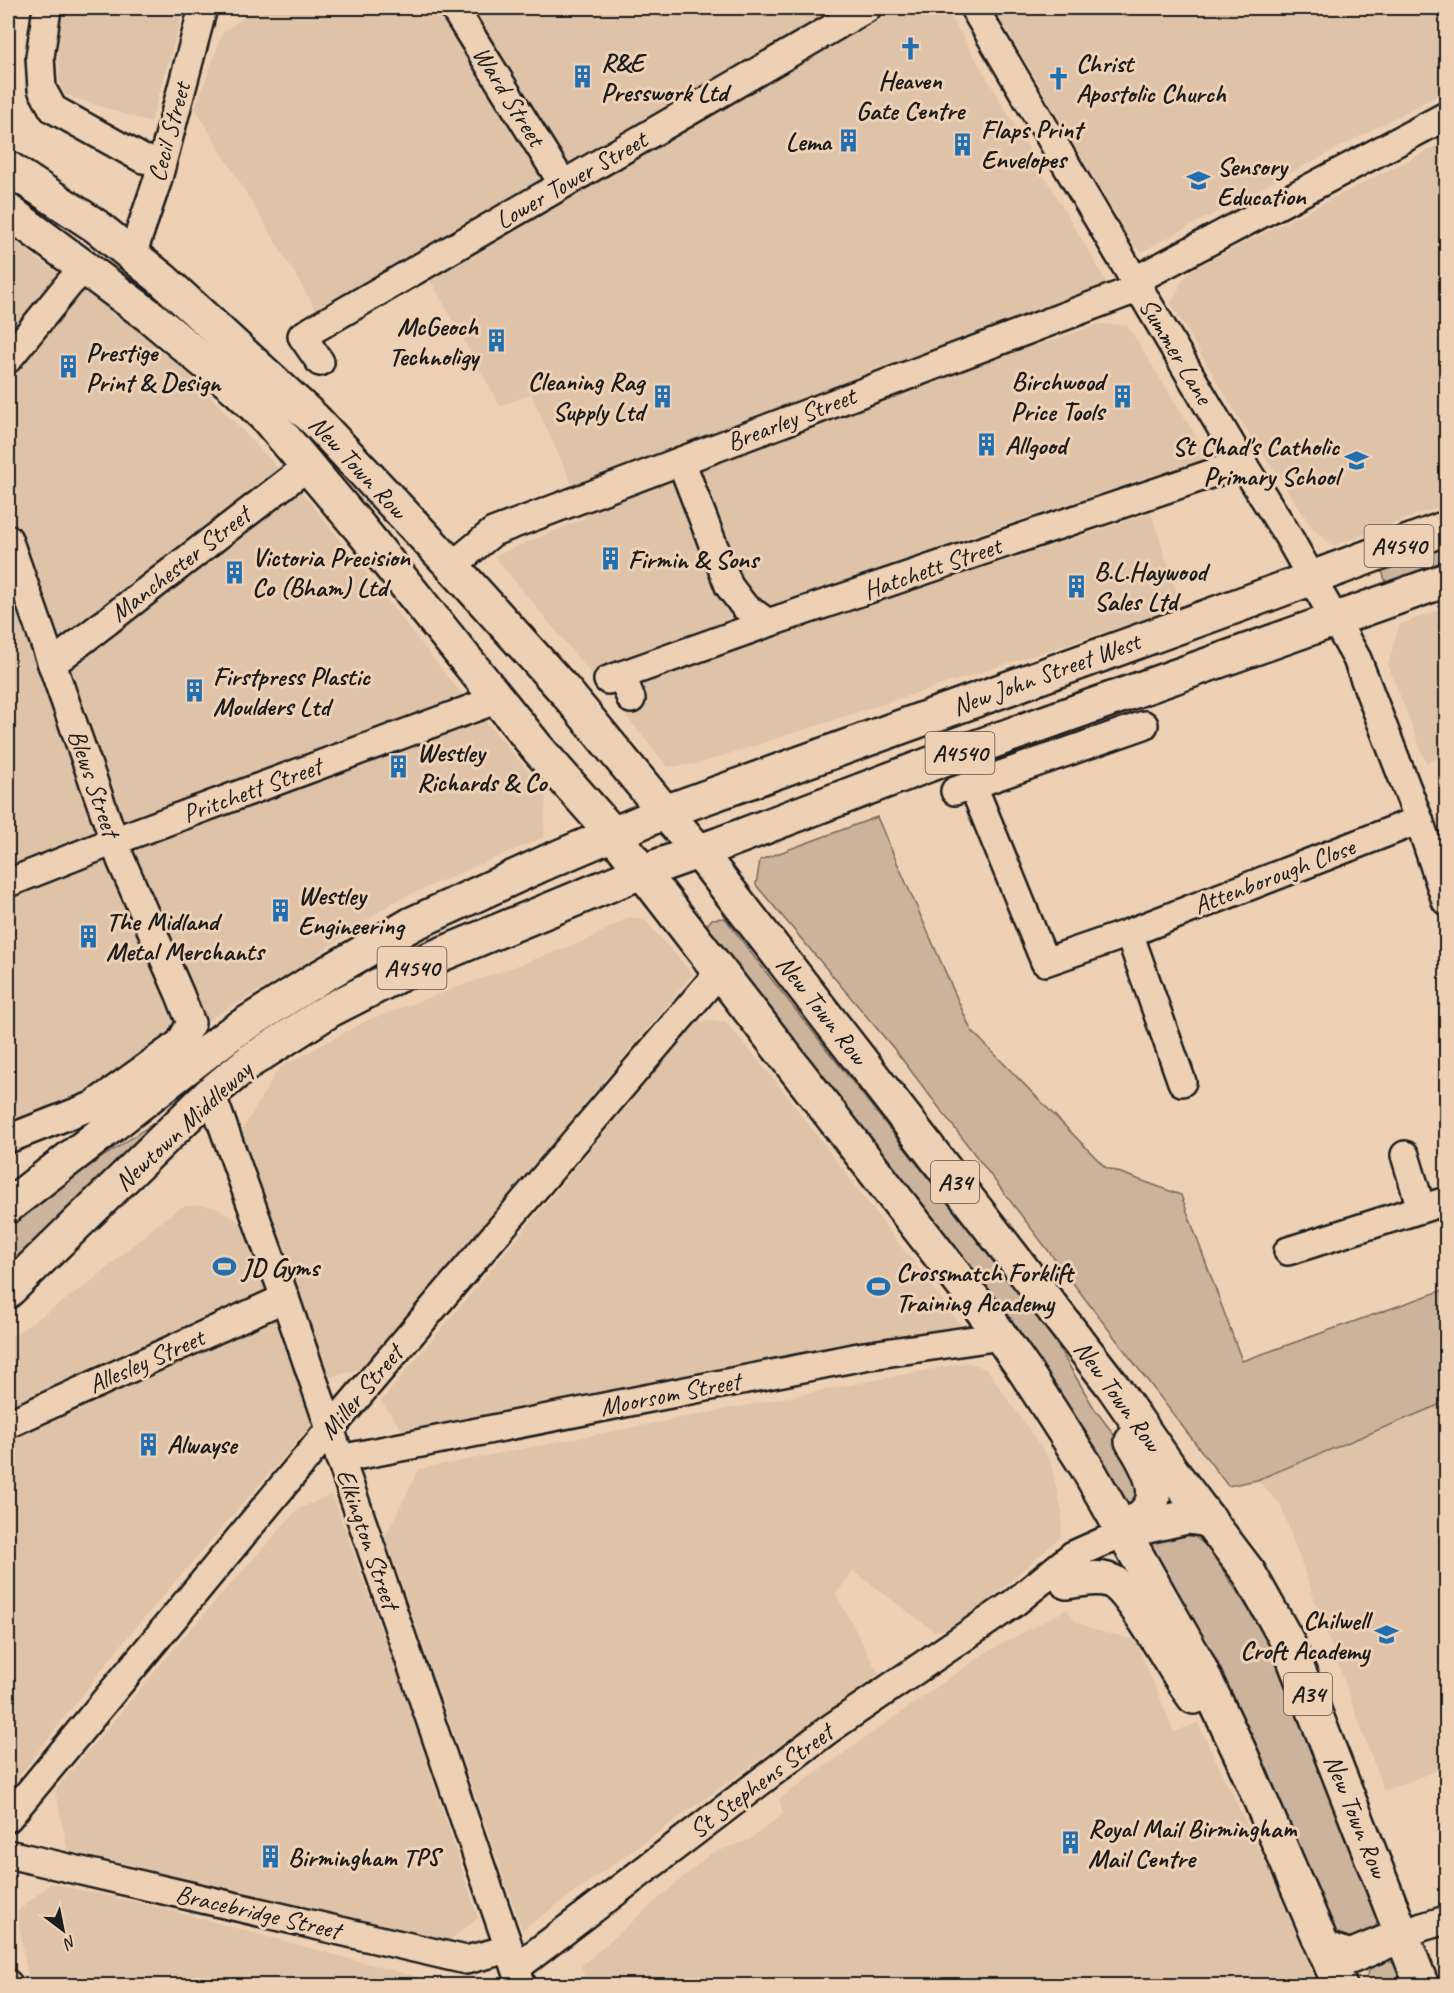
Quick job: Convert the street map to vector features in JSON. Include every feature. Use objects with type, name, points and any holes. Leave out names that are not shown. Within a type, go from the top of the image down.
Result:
[{"type":"main road","name":"New Town Row","points":[[8,168],[96,226],[135,244],[186,300],[315,420],[452,566],[565,692],[665,812]]},
{"type":"main road","name":"New Town Row","points":[[8,211],[151,317],[238,390],[268,419],[554,768],[613,834]]},
{"type":"main road","points":[[254,364],[316,456],[308,466]]},
{"type":"main road","name":"New John Street West","points":[[613,834],[665,812],[1446,528]]},
{"type":"main road","name":"New John Street West","points":[[641,872],[957,754],[1446,580]]},
{"type":"main road","name":"A34","points":[[665,812],[699,852]]},
{"type":"main road","name":"A34","points":[[613,834],[1001,1336],[1086,1466],[1196,1660],[1242,1757],[1292,1877],[1344,1969]]},
{"type":"main road","name":"Newtown Middleway","points":[[8,1206],[230,1034],[315,980],[411,924],[613,834]]},
{"type":"main road","name":"New Town Row","points":[[699,852],[1112,1385],[1174,1474],[1249,1574],[1286,1640],[1403,1935]]},
{"type":"main road","name":"Newtown Middleway","points":[[8,1291],[211,1093],[250,1061],[330,1010],[430,959],[641,872]]},
{"type":"main road","points":[[49,1175],[178,1096],[194,1092],[211,1093]]},
{"type":"main road","points":[[1062,1320],[1090,1379],[1142,1456],[1154,1489],[1150,1507],[1125,1532]]},
{"type":"main road","points":[[1125,1532],[1187,1517],[1210,1520]]},
{"type":"main road","points":[[1067,1582],[1089,1579],[1111,1581],[1118,1586],[1132,1603],[1192,1695],[1242,1757]]},
{"type":"main road","points":[[1344,1969],[1403,1935]]},
{"type":"main road","name":"A34","points":[[1403,1935],[1422,1986]]},
{"type":"street","points":[[46,8],[40,57],[42,89],[53,109],[142,159],[160,162]]},
{"type":"street","name":"Cecil Street","points":[[135,244],[157,182],[160,162],[202,8]]},
{"type":"street","name":"Ward Street","points":[[454,8],[563,184]]},
{"type":"street","name":"Lower Tower Street","points":[[320,362],[302,336],[867,8]]},
{"type":"street","name":"Summer Lane","points":[[974,8],[1357,659],[1419,820],[1446,901]]},
{"type":"street","name":"Brearley Street","points":[[452,566],[493,532],[1137,284],[1446,116]]},
{"type":"street","points":[[8,359],[69,284],[86,267]]},
{"type":"street","points":[[681,461],[729,586],[744,606],[768,623]]},
{"type":"street","name":"Hatchett Street","points":[[620,685],[768,623],[1243,463]]},
{"type":"street","name":"Manchester Street","points":[[52,664],[308,466]]},
{"type":"street","name":"Blews Street","points":[[8,539],[114,841],[191,1023],[180,1043],[92,1106],[8,1139]]},
{"type":"street","name":"Pritchett Street","points":[[8,883],[114,841],[498,699]]},
{"type":"street","name":"Attenborough Close","points":[[1144,725],[964,788],[1045,962],[1129,933],[1419,820]]},
{"type":"street","points":[[1129,933],[1182,1082]]},
{"type":"street","name":"Miller Street","points":[[8,1818],[330,1429],[720,971]]},
{"type":"street","name":"Elkington Street","points":[[211,1093],[285,1298],[516,1968]]},
{"type":"street","points":[[1288,1251],[1434,1204],[1405,1155]]},
{"type":"street","name":"Allesley Street","points":[[8,1424],[285,1298]]},
{"type":"street","name":"Moorsom Street","points":[[340,1459],[864,1356],[1001,1336]]},
{"type":"street","name":"St Stephens Street","points":[[1014,1603],[1067,1582],[1096,1563],[1125,1532]]},
{"type":"street","name":"St Stephens Street","points":[[516,1968],[828,1730],[1014,1603],[1073,1556],[1125,1532]]},
{"type":"street","name":"Bracebridge Street","points":[[8,1854],[466,1960],[516,1968]]},
{"type":"street","points":[[1403,1935],[1446,1920]]},
{"type":"shaded area","points":[[61,8],[184,8],[151,123],[60,93],[57,28]]},
{"type":"shaded area","points":[[257,8],[946,8],[1109,286],[1021,317],[1033,347],[1100,324],[1127,325],[1209,457],[959,540],[971,572],[1151,513],[1182,607],[698,764],[668,767],[494,556],[585,518],[531,394],[500,406],[428,276],[326,326],[195,108],[223,32]]},
{"type":"shaded area","points":[[994,8],[1446,8],[1446,91],[1141,252],[1132,243]]},
{"type":"shaded area","points":[[1446,141],[1446,504],[1333,546],[1313,529],[1239,418],[1171,304],[1183,279],[1191,270]]},
{"type":"shaded area","points":[[8,235],[39,260],[154,337],[310,502],[451,681],[546,792],[544,837],[393,902],[294,971],[73,1098],[8,1124]]},
{"type":"shaded area","points":[[1446,545],[1446,569],[1389,590],[1381,569]]},
{"type":"shaded area","points":[[1446,607],[1446,755],[1426,763],[1388,665],[1399,625]]},
{"type":"shaded area","points":[[877,817],[971,1030],[1105,1167],[1181,1195],[1242,1361],[1446,1289],[1446,1402],[1257,1480],[1228,1486],[895,1050],[756,885],[760,860]]},
{"type":"shaded area","points":[[629,917],[645,920],[693,974],[393,1334],[358,1370],[322,1379],[242,1130],[279,1068],[368,1020],[587,940]]},
{"type":"shaded area","points":[[725,918],[1050,1333],[1094,1408],[1136,1464],[1143,1487],[1127,1514],[705,927],[712,919]]},
{"type":"shaded area","points":[[698,1021],[725,1021],[778,1084],[961,1325],[402,1430],[381,1401]]},
{"type":"shaded area","points":[[170,1112],[8,1274],[8,1221]]},
{"type":"shaded area","points":[[201,1205],[217,1208],[246,1229],[312,1424],[126,1639],[8,1790],[8,1339],[87,1285],[181,1207]]},
{"type":"shaded area","points":[[968,1362],[987,1369],[1050,1460],[1062,1513],[1061,1537],[958,1627],[934,1631],[853,1571],[836,1594],[879,1674],[522,1930],[385,1537],[419,1469]]},
{"type":"shaded area","name":"Chilwell Croft Academy","points":[[1446,1402],[1446,1767],[1384,1791],[1280,1504],[1257,1480]]},
{"type":"shaded area","points":[[332,1494],[401,1684],[478,1918],[441,1947],[133,1865],[68,1851],[55,1790],[187,1633],[298,1509]]},
{"type":"shaded area","points":[[1187,1531],[1208,1547],[1273,1647],[1379,1914],[1376,1926],[1360,1937],[1341,1944],[1336,1938],[1144,1541]]},
{"type":"shaded area","points":[[1067,1609],[1075,1621],[1097,1631],[1136,1641],[1174,1732],[1198,1723],[1277,1887],[1317,1985],[587,1985],[581,1966],[710,1854],[749,1840],[783,1814],[779,1799],[985,1653]]},
{"type":"shaded area","points":[[51,1883],[162,1908],[447,1985],[29,1985],[17,1912]]},
{"type":"shaded area","points":[[1389,1961],[1399,1966],[1406,1985],[1370,1985],[1367,1977],[1370,1968]]},
{"type":"place","name":"Heaven Gate Centre","points":[[910,49]]},
{"type":"place","name":"R&E Presswork Ltd","points":[[583,77]]},
{"type":"place","name":"Christ Apostolic Church","points":[[1058,78]]},
{"type":"place","name":"Lema","points":[[849,141]]},
{"type":"place","name":"Flaps Print Envelopes","points":[[963,144]]},
{"type":"place","name":"Sensory Education","points":[[1199,181]]},
{"type":"place","name":"McGeoch Technoligy","points":[[496,341]]},
{"type":"place","name":"Prestige Print & Design","points":[[68,367]]},
{"type":"place","name":"Cleaning Rag Supply Ltd","points":[[662,396]]},
{"type":"place","name":"Birchwood Price Tools","points":[[1122,396]]},
{"type":"place","name":"Allgood","points":[[987,445]]},
{"type":"place","name":"St Chad's Catholic Primary School","points":[[1357,461]]},
{"type":"place","name":"Firmin & Sons","points":[[610,559]]},
{"type":"place","name":"Victoria Precision Co (Bham) Ltd","points":[[234,572]]},
{"type":"place","name":"B.L.Haywood Sales Ltd","points":[[1076,586]]},
{"type":"place","name":"Firstpress Plastic Moulders Ltd","points":[[195,691]]},
{"type":"place","name":"Westley Richards & Co","points":[[399,767]]},
{"type":"place","name":"Westley Engineering","points":[[280,910]]},
{"type":"place","name":"The Midland Metal Merchants","points":[[88,936]]},
{"type":"place","name":"JD Gyms","points":[[224,1267]]},
{"type":"place","name":"Crossmatch Forklift Training Academy","points":[[878,1287]]},
{"type":"place","name":"Alwayse","points":[[149,1444]]},
{"type":"place","name":"Chilwell Croft Academy","points":[[1387,1635]]},
{"type":"place","name":"Royal Mail Birmingham Mail Centre","points":[[1070,1843]]},
{"type":"place","name":"Birmingham TPS","points":[[270,1857]]}]
